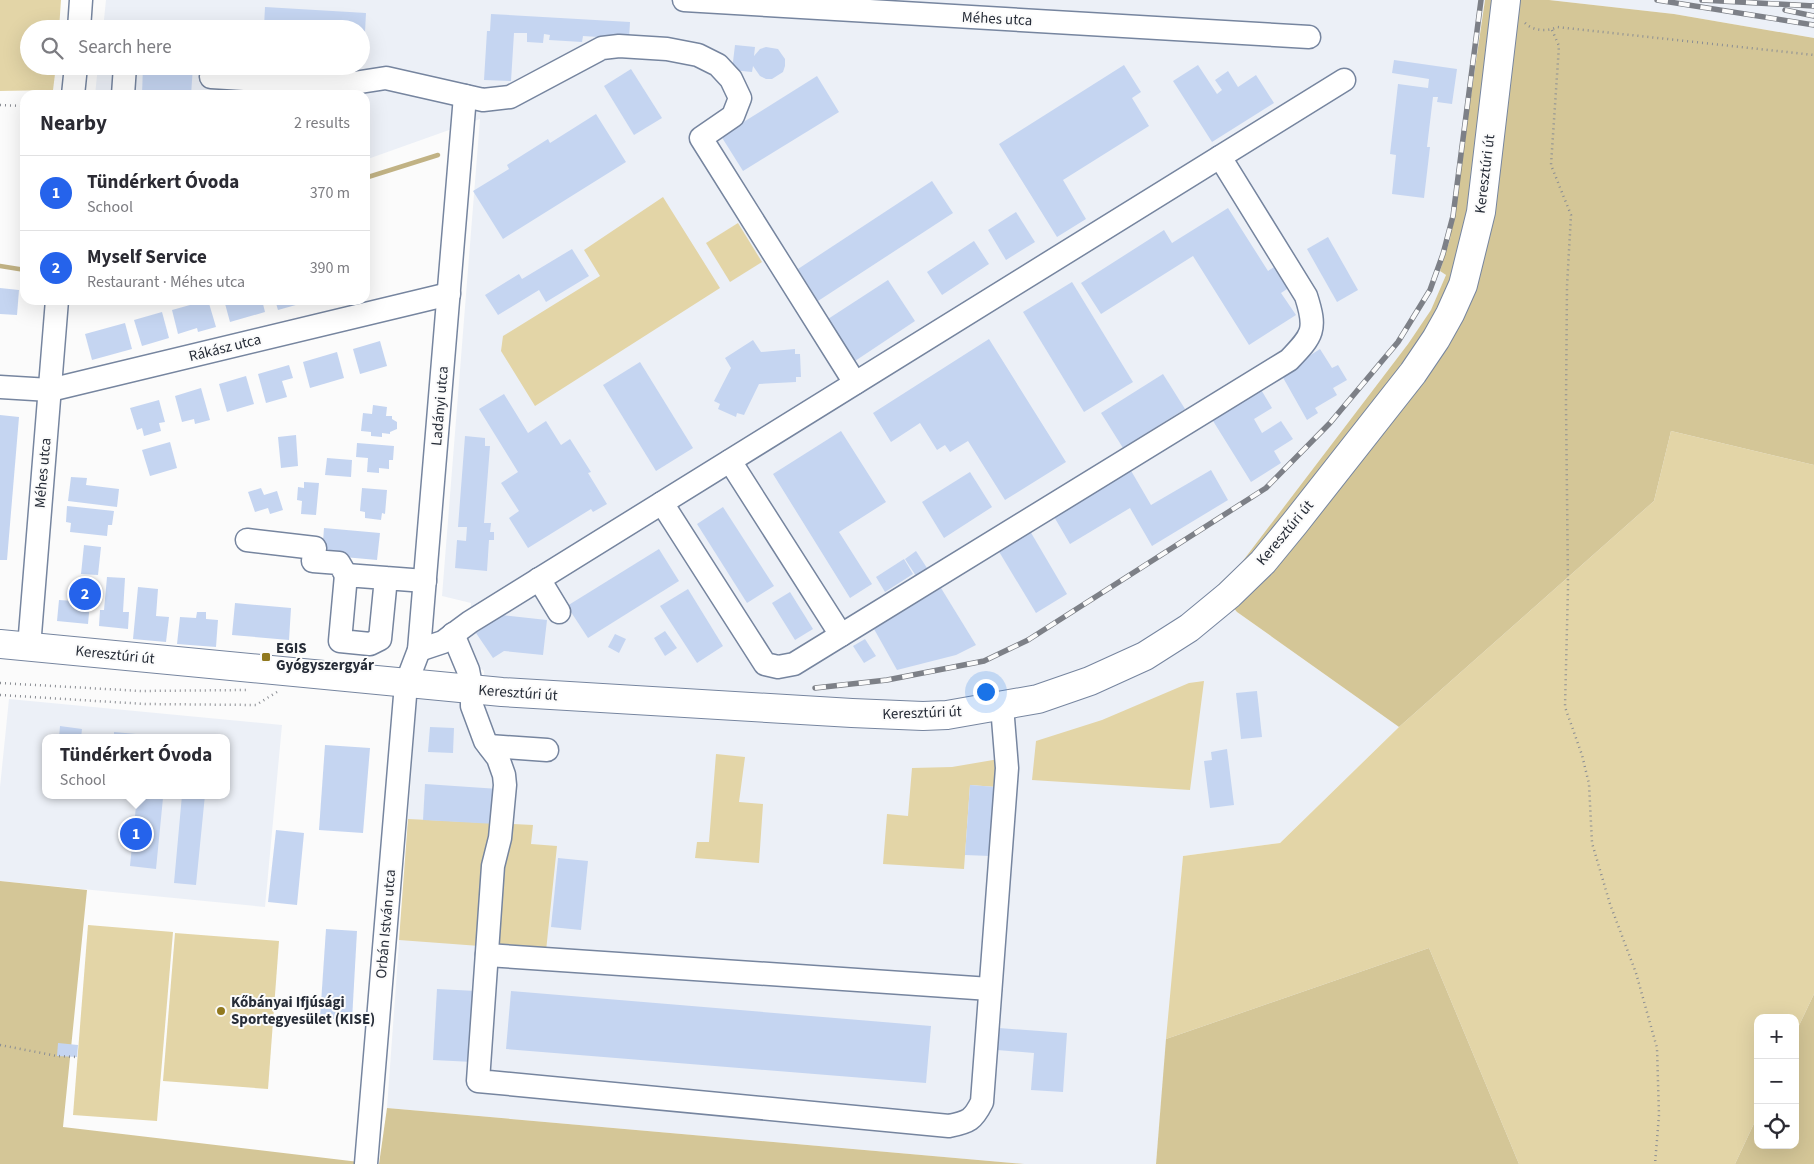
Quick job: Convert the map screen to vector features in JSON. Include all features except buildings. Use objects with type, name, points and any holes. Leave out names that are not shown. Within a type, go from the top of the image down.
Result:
[{"type":"main road","name":"Keresztúri út","points":[[0,644],[472,690],[852,714],[947,715],[1038,699],[1090,681],[1145,656],[1189,628],[1229,595],[1263,562],[1412,373],[1436,339],[1463,285],[1481,212],[1506,2]]},
{"type":"street","points":[[80,20],[81,0]]},
{"type":"street","name":"Méhes utca","points":[[684,0],[1309,37]]},
{"type":"street","points":[[211,79],[340,90],[386,78],[483,100],[510,97],[602,48],[619,46],[667,49],[698,55],[718,64],[731,79],[740,98],[733,116],[701,138],[855,383]]},
{"type":"street","points":[[74,90],[75,75]]},
{"type":"street","points":[[123,90],[124,75]]},
{"type":"street","points":[[419,650],[444,642],[470,622],[1344,80]]},
{"type":"street","name":"Ladányi utca","points":[[406,684],[419,650],[465,96]]},
{"type":"street","points":[[662,503],[765,664],[778,667],[794,664],[1289,360],[1306,343],[1312,330],[1312,313],[1306,296],[1220,157]]},
{"type":"street","name":"Rákász utca","points":[[0,387],[50,390],[450,294]]},
{"type":"street","name":"Méhes utca","points":[[29,647],[57,305]]},
{"type":"street","points":[[730,461],[841,635]]},
{"type":"street","points":[[247,540],[315,548],[313,560],[339,563],[346,575],[340,642],[370,644],[380,639],[386,578]]},
{"type":"street","points":[[346,575],[425,581]]},
{"type":"street","points":[[539,579],[559,612]]},
{"type":"street","points":[[453,634],[468,670],[472,690],[472,706],[485,741],[494,752],[504,775],[505,785],[500,838],[493,866],[478,1081],[949,1126],[968,1122],[976,1114],[982,1102],[1007,768],[1002,706]]},
{"type":"street","name":"Orbán István utca","points":[[366,1164],[406,684]]},
{"type":"street","points":[[494,752],[547,756]]},
{"type":"street","points":[[487,955],[990,989]]},
{"type":"path","points":[[1506,2],[1529,27],[1540,30],[1552,30],[1557,27],[1814,55]]},
{"type":"path","points":[[1552,30],[1559,46],[1551,165],[1571,216],[1566,404],[1568,588],[1565,707],[1582,755],[1589,784],[1592,843],[1610,904],[1636,973],[1657,1048],[1659,1115],[1655,1164]]},
{"type":"path","points":[[0,105],[20,106]]},
{"type":"path","points":[[0,683],[142,691],[251,690]]},
{"type":"path","points":[[0,695],[145,704],[256,705],[280,690],[271,690]]},
{"type":"path","points":[[0,1045],[77,1058]]},
{"type":"shaded area","points":[[0,0],[61,0],[60,20],[20,20],[20,75],[55,75],[53,90],[0,91]]},
{"type":"shaded area","points":[[106,0],[1485,0],[1450,239],[1440,271],[1446,275],[1431,311],[1242,562],[1216,587],[1237,612],[1399,727],[1280,843],[1183,856],[1156,1164],[1024,1164],[387,1108],[417,696],[485,701],[484,671],[476,665],[468,646],[471,603],[442,596],[480,119],[370,158],[370,90],[96,90],[97,75],[370,75],[370,20],[104,20]]},
{"type":"shaded area","points":[[1485,0],[1549,0],[1674,14],[1814,38],[1814,465],[1671,431],[1654,501],[1399,727],[1237,612],[1216,587],[1242,562],[1408,344],[1431,310],[1446,275],[1440,271],[1450,239]]},
{"type":"shaded area","points":[[1549,0],[1814,0],[1814,38],[1674,14]]},
{"type":"shaded area","points":[[663,197],[720,288],[535,406],[501,351],[503,336],[600,276],[584,250]]},
{"type":"shaded area","points":[[738,223],[762,262],[730,282],[706,243]]},
{"type":"shaded area","points":[[1671,431],[1814,465],[1814,994],[1799,1026],[1799,1014],[1754,1014],[1754,1124],[1735,1164],[1519,1164],[1429,948],[1166,1039],[1183,856],[1280,843],[1399,727],[1654,501]]},
{"type":"shaded area","points":[[1204,681],[1190,790],[1032,780],[1036,741],[1102,720],[1189,683]]},
{"type":"shaded area","points":[[9,699],[282,725],[265,907],[0,881],[0,787]]},
{"type":"shaded area","points":[[716,754],[745,757],[739,802],[763,804],[759,863],[695,858],[697,842],[709,842]]},
{"type":"shaded area","points":[[999,759],[996,787],[970,785],[964,869],[883,864],[887,814],[908,816],[912,768],[952,767]]},
{"type":"shaded area","points":[[408,819],[533,825],[531,844],[557,846],[546,951],[399,940]]},
{"type":"shaded area","points":[[0,881],[87,890],[63,1127],[376,1164],[0,1164]]},
{"type":"shaded area","points":[[88,925],[173,932],[157,1121],[73,1115]]},
{"type":"shaded area","name":"Kőbányai Ifjúsági Sportegyesület (KISE)","points":[[175,933],[279,941],[268,1089],[163,1081]]},
{"type":"shaded area","points":[[1429,948],[1519,1164],[1156,1164],[1166,1039]]},
{"type":"shaded area","points":[[1814,994],[1814,1164],[1735,1164],[1754,1124],[1754,1149],[1799,1149],[1799,1026]]},
{"type":"shaded area","points":[[387,1108],[1024,1164],[379,1164]]},
{"type":"waterway","points":[[370,176],[438,155]]},
{"type":"waterway","points":[[0,266],[20,269]]},
{"type":"railway","points":[[815,688],[887,680],[984,661],[1028,640],[1266,488],[1330,423],[1398,342],[1430,290],[1443,254],[1453,216],[1481,0]]},
{"type":"railway","points":[[1657,0],[1814,25]]},
{"type":"railway","points":[[1702,0],[1814,6]]},
{"type":"railway","points":[[1785,10],[1814,16]]},
{"type":"place","name":"Myself Service","points":[[85,594]]},
{"type":"place","name":"EGIS Gyógyszergyár","points":[[266,657]]},
{"type":"place","name":"Tündérkert Óvoda","points":[[136,834]]},
{"type":"place","name":"Kőbányai Ifjúsági Sportegyesület (KISE)","points":[[221,1011]]}]
